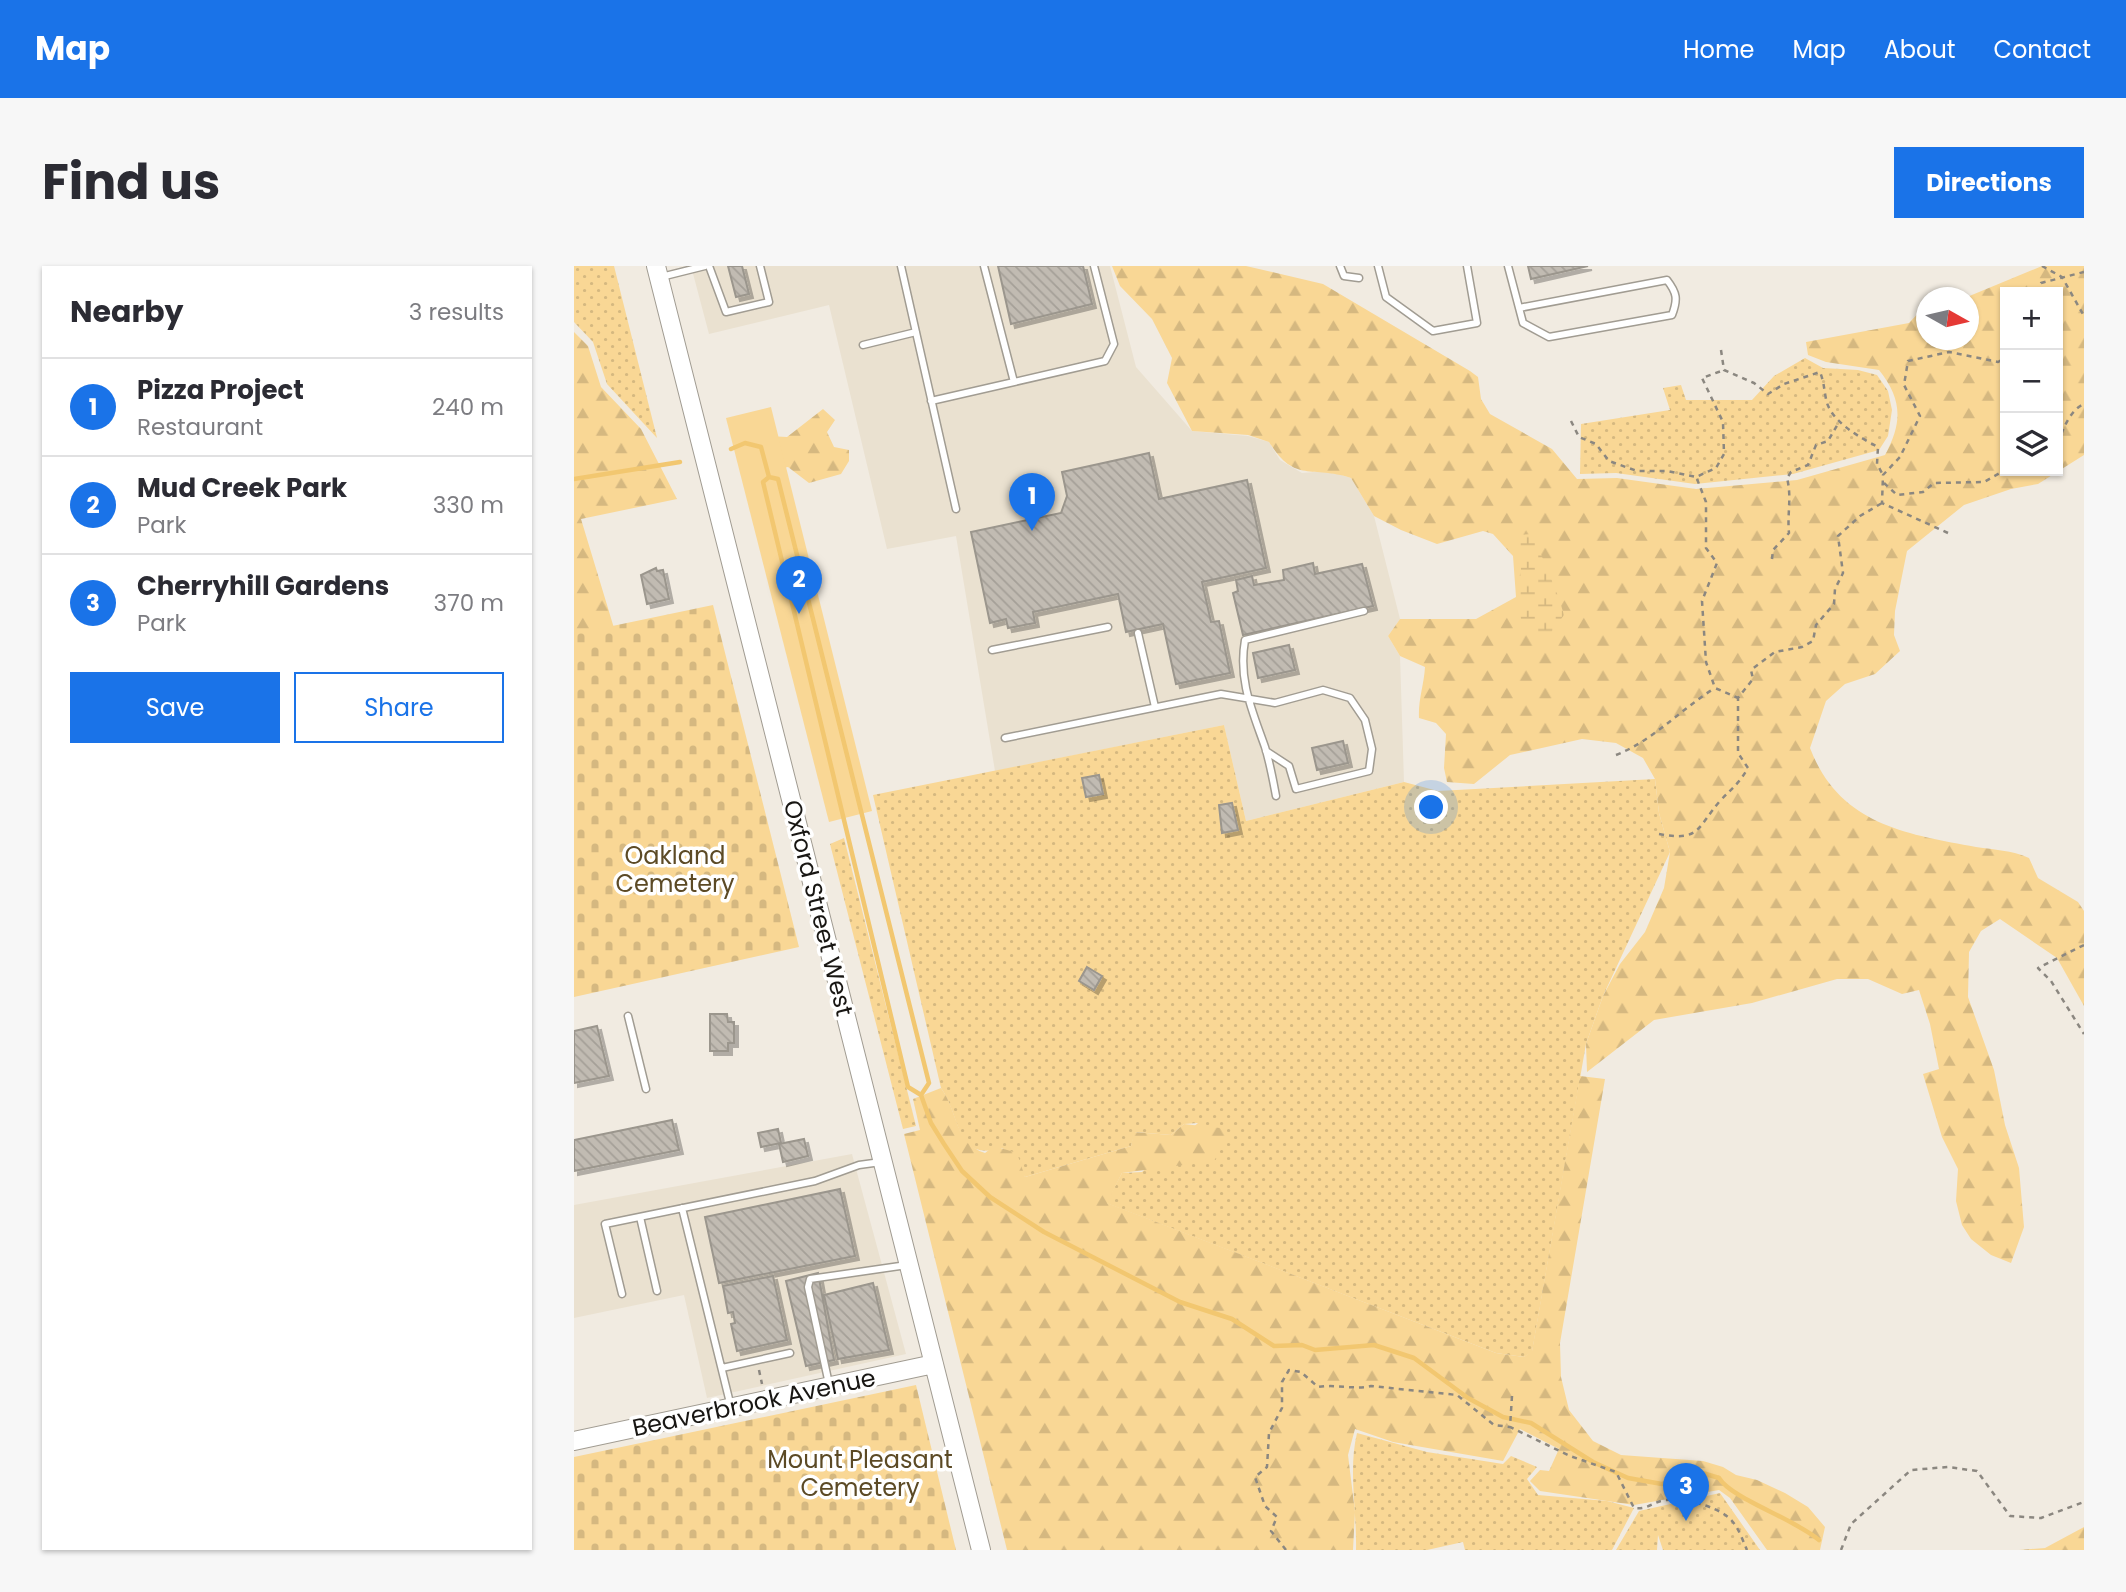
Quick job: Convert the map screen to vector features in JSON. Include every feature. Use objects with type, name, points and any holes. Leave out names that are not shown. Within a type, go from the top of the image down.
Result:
[{"type":"main road","name":"Oxford Street West","points":[[657,272],[981,1550]]},
{"type":"main road","name":"Beaverbrook Avenue","points":[[574,1441],[934,1364]]},
{"type":"lane","points":[[657,272],[707,266],[726,312],[769,302],[760,266]]},
{"type":"lane","points":[[901,266],[956,509]]},
{"type":"lane","points":[[984,266],[1014,382]]},
{"type":"lane","points":[[931,401],[1105,361],[1114,344],[1094,266]]},
{"type":"lane","points":[[1340,266],[1345,276],[1359,278]]},
{"type":"lane","points":[[1378,266],[1386,297],[1433,331],[1477,323],[1468,266]]},
{"type":"lane","points":[[1507,266],[1523,323],[1549,337],[1672,315],[1676,292],[1667,280],[1520,308]]},
{"type":"lane","points":[[863,345],[915,332]]},
{"type":"lane","points":[[1276,796],[1266,751],[1246,696],[1242,669],[1245,640],[1364,611]]},
{"type":"lane","points":[[992,650],[1108,626]]},
{"type":"lane","points":[[1138,634],[1155,708]]},
{"type":"lane","points":[[1004,738],[1221,694],[1246,696],[1275,703],[1323,690],[1350,698],[1365,720],[1372,749],[1369,771],[1296,789],[1289,766],[1266,751]]},
{"type":"lane","points":[[628,1016],[646,1088]]},
{"type":"lane","points":[[622,1294],[604,1224],[815,1181],[859,1165],[883,1162]]},
{"type":"lane","points":[[682,1208],[732,1408]]},
{"type":"lane","points":[[640,1217],[657,1291]]},
{"type":"lane","points":[[830,1387],[808,1287],[810,1279],[909,1265]]},
{"type":"lane","points":[[722,1368],[790,1353]]},
{"type":"path","points":[[2042,266],[2062,277],[2084,316]]},
{"type":"path","points":[[2039,287],[2041,284],[2084,272]]},
{"type":"path","points":[[1721,351],[1724,370]]},
{"type":"path","points":[[1883,475],[1900,457],[1920,416],[1904,385],[1908,361],[1949,352],[2000,361]]},
{"type":"path","points":[[1571,421],[1579,437],[1596,444],[1609,461],[1637,471],[1667,471],[1696,477],[1716,468],[1724,454],[1723,422],[1702,378],[1724,370],[1755,383],[1769,394],[1784,384],[1820,372],[1825,384],[1826,400],[1839,422],[1878,447],[1877,464],[1884,483],[1882,503]]},
{"type":"path","points":[[2063,428],[2077,407],[2084,404]]},
{"type":"path","points":[[1772,559],[1773,550],[1789,533],[1787,509],[1791,495],[1787,478],[1791,472],[1808,465],[1816,445],[1828,441],[1839,422]]},
{"type":"path","points":[[1884,483],[1898,495],[1923,492],[1934,483],[1984,482],[2000,473]]},
{"type":"path","points":[[1696,477],[1706,502],[1706,548],[1717,563],[1702,601],[1706,662],[1716,688],[1738,698]]},
{"type":"path","points":[[1882,503],[1948,533]]},
{"type":"path","points":[[1659,834],[1675,837],[1690,834],[1707,822],[1720,801],[1735,789],[1748,768],[1738,753],[1738,698],[1752,679],[1751,670],[1775,652],[1802,647],[1813,641],[1816,625],[1834,604],[1835,589],[1843,573],[1838,537],[1860,516],[1882,503]]},
{"type":"path","points":[[1616,755],[1643,744],[1682,709],[1716,688]]},
{"type":"path","points":[[2084,945],[2038,968],[2051,981],[2084,1034]]},
{"type":"path","points":[[757,1360],[764,1393]]},
{"type":"path","points":[[1286,1550],[1271,1531],[1277,1517],[1265,1506],[1255,1476],[1267,1466],[1269,1433],[1282,1408],[1282,1382],[1289,1370],[1301,1373],[1318,1387],[1339,1384],[1359,1389],[1371,1386],[1457,1395],[1494,1425],[1510,1427],[1570,1456],[1616,1472],[1634,1508],[1644,1510],[1663,1500],[1685,1501],[1727,1517],[1738,1529],[1747,1550]]},
{"type":"path","points":[[1510,1427],[1512,1396]]},
{"type":"path","points":[[1841,1550],[1851,1524],[1911,1470],[1948,1467],[1978,1471],[2010,1516],[2041,1518],[2084,1502]]},
{"type":"shaded area","points":[[691,266],[1110,266],[1136,367],[1192,431],[1248,436],[1269,442],[1280,460],[1302,473],[1329,471],[1351,478],[1374,516],[1400,619],[1388,636],[1400,656],[1404,782],[1246,821],[1224,725],[995,771],[956,536],[887,549],[829,305],[709,334]]},
{"type":"shaded area","points":[[852,1154],[906,1354],[707,1398],[684,1295],[574,1318],[574,1205]]},
{"type":"green space","points":[[574,266],[614,266],[657,438],[607,384],[593,342],[574,322]]},
{"type":"green space","points":[[1112,266],[1246,266],[1323,284],[1478,377],[1481,399],[1490,414],[1552,449],[1577,479],[1617,478],[1696,489],[1797,480],[1885,455],[1897,421],[1896,401],[1887,381],[1879,370],[1826,362],[1808,355],[1806,342],[1909,323],[1916,316],[1916,350],[1979,350],[1979,292],[2042,266],[2084,266],[2084,455],[2063,468],[2063,287],[2000,287],[2000,476],[2051,476],[2038,484],[2011,489],[1964,505],[1907,551],[1895,611],[1894,635],[1900,651],[1875,674],[1845,684],[1826,701],[1810,748],[1823,774],[1838,794],[1877,821],[1924,837],[2029,858],[2038,878],[2078,902],[2084,911],[2084,1006],[2057,958],[2000,919],[1981,931],[1969,952],[1968,997],[1994,1070],[2005,1125],[2019,1168],[2024,1227],[2011,1263],[1991,1255],[1971,1239],[1962,1225],[1956,1201],[1958,1169],[1942,1137],[1923,1074],[1939,1069],[1930,1024],[1919,990],[1902,994],[1868,979],[1837,979],[1752,1003],[1654,1020],[1587,1072],[1586,1044],[1603,996],[1620,964],[1645,932],[1664,888],[1670,852],[1659,813],[1655,779],[1643,758],[1616,743],[1582,739],[1510,755],[1474,784],[1447,782],[1444,768],[1446,734],[1436,723],[1419,718],[1425,667],[1400,656],[1388,636],[1400,619],[1476,619],[1516,597],[1513,556],[1493,534],[1483,531],[1437,544],[1401,530],[1374,516],[1351,478],[1296,468],[1287,464],[1269,442],[1248,435],[1192,431],[1167,383],[1172,358],[1152,319],[1120,286]]},
{"type":"green space","points":[[574,332],[588,346],[601,387],[641,429],[677,499],[581,519],[627,671],[574,728]]},
{"type":"green space","points":[[1805,358],[1823,368],[1858,370],[1877,375],[1888,391],[1892,410],[1888,436],[1879,450],[1793,474],[1695,484],[1616,473],[1580,474],[1581,424],[1670,410],[1663,388],[1681,385],[1686,400],[1752,400],[1774,376]]},
{"type":"green space","points":[[771,407],[872,811],[829,822],[726,418]]},
{"type":"green space","points":[[823,409],[835,420],[827,432],[834,447],[849,450],[849,461],[841,474],[809,483],[788,467],[761,473],[768,436],[787,437]]},
{"type":"green space","points":[[1534,534],[1564,615],[1548,637],[1526,630],[1518,612],[1521,569],[1516,535]]},
{"type":"green space","name":"Oakland Cemetery","points":[[713,605],[799,947],[574,997],[574,634]]},
{"type":"green space","points":[[1224,725],[1246,821],[1404,782],[1438,791],[1655,779],[1659,813],[1670,852],[1603,996],[1586,1044],[1532,1352],[1524,1357],[1496,1353],[1106,1203],[1122,1173],[1142,1172],[1198,1123],[1184,1124],[1171,1135],[1135,1132],[1131,1146],[1025,1177],[1010,1153],[1002,1148],[986,1151],[975,1149],[961,1134],[941,1088],[873,795]]},
{"type":"green space","points":[[844,838],[916,1126],[903,1129],[830,844]]},
{"type":"green space","points":[[1580,1076],[1605,1079],[1560,1343],[1561,1377],[1569,1410],[1593,1441],[1621,1455],[1703,1461],[1785,1493],[1808,1507],[1825,1527],[1820,1550],[1767,1550],[1730,1498],[1719,1490],[1634,1505],[1540,1491],[1530,1481],[1540,1470],[1549,1471],[1559,1449],[1520,1429],[1503,1461],[1393,1442],[1355,1429],[1348,1455],[1355,1512],[1353,1550],[1007,1550],[904,1134],[920,1130],[913,1099],[941,1088],[962,1135],[968,1142],[985,1153],[994,1146],[1017,1153],[1025,1177],[1131,1146],[1134,1132],[1171,1135],[1184,1124],[1220,1128],[1229,1135],[1214,1161],[1122,1173],[1107,1203],[1496,1353],[1524,1357],[1532,1351]]},
{"type":"green space","name":"Mount Pleasant Cemetery","points":[[916,1385],[956,1550],[574,1550],[574,1457]]},
{"type":"green space","points":[[1357,1433],[1427,1452],[1503,1464],[1511,1456],[1537,1467],[1527,1479],[1538,1495],[1607,1501],[1634,1508],[1612,1550],[1465,1550],[1463,1542],[1427,1550],[1356,1550],[1353,1476]]},
{"type":"green space","points":[[1720,1493],[1760,1550],[1663,1550],[1658,1535],[1657,1550],[1616,1550],[1639,1511]]},
{"type":"green space","points":[[2084,1527],[2084,1550],[2019,1550],[2045,1548]]},
{"type":"building","points":[[728,266],[742,266],[749,294],[736,297]]},
{"type":"building","points":[[998,266],[1083,266],[1092,304],[1011,324]]},
{"type":"building","points":[[1528,266],[1588,266],[1531,279]]},
{"type":"building","points":[[1149,453],[1159,499],[1247,480],[1266,568],[1202,582],[1211,622],[1219,621],[1230,673],[1176,684],[1163,624],[1126,632],[1118,594],[1033,612],[1035,623],[1008,628],[1006,619],[990,623],[971,532],[1061,513],[1067,496],[1062,472]]},
{"type":"building","points":[[1313,563],[1315,574],[1362,564],[1373,606],[1243,635],[1233,593],[1238,591],[1236,580],[1252,576],[1254,585],[1284,580],[1283,570]]},
{"type":"building","points":[[656,568],[657,571],[663,570],[669,599],[647,604],[641,575]]},
{"type":"building","points":[[1289,645],[1295,670],[1258,678],[1253,653]]},
{"type":"building","points":[[1343,741],[1348,763],[1317,770],[1312,748]]},
{"type":"building","points":[[1099,775],[1103,794],[1086,797],[1082,778]]},
{"type":"building","points":[[1232,803],[1238,830],[1222,833],[1219,805]]},
{"type":"building","points":[[1087,967],[1102,976],[1094,990],[1079,981]]},
{"type":"building","points":[[710,1014],[727,1014],[728,1022],[734,1022],[734,1043],[728,1043],[728,1051],[710,1051]]},
{"type":"building","points":[[597,1026],[609,1076],[574,1083],[574,1031]]},
{"type":"building","points":[[672,1120],[679,1150],[574,1171],[574,1140]]},
{"type":"building","points":[[778,1129],[781,1143],[761,1147],[758,1133]]},
{"type":"building","points":[[804,1139],[808,1156],[783,1162],[779,1144]]},
{"type":"building","points":[[840,1189],[855,1256],[719,1283],[705,1217]]},
{"type":"building","points":[[818,1273],[834,1360],[806,1366],[786,1281]]},
{"type":"building","points":[[773,1276],[787,1340],[737,1351],[731,1324],[735,1323],[733,1312],[728,1313],[723,1286]]},
{"type":"building","points":[[873,1283],[889,1350],[838,1359],[824,1295]]},
{"type":"waterway","points":[[731,449],[745,443],[761,447],[769,477]]},
{"type":"waterway","points":[[574,479],[680,462]]},
{"type":"waterway","points":[[769,477],[763,482],[908,1087],[921,1095],[931,1123],[962,1171],[990,1197],[1044,1232],[1180,1302],[1232,1319],[1274,1346],[1302,1345],[1315,1350],[1374,1345],[1414,1358],[1468,1398],[1503,1417],[1531,1423],[1593,1462],[1628,1478],[1662,1484],[1696,1471],[1719,1478],[1736,1493],[1819,1540]]},
{"type":"waterway","points":[[769,477],[778,479],[929,1083],[921,1095]]},
{"type":"place","name":"Pizza Project","points":[[1032,531]]},
{"type":"place","name":"Mud Creek Park","points":[[799,614]]},
{"type":"place","name":"Cherryhill Gardens","points":[[1686,1521]]}]
